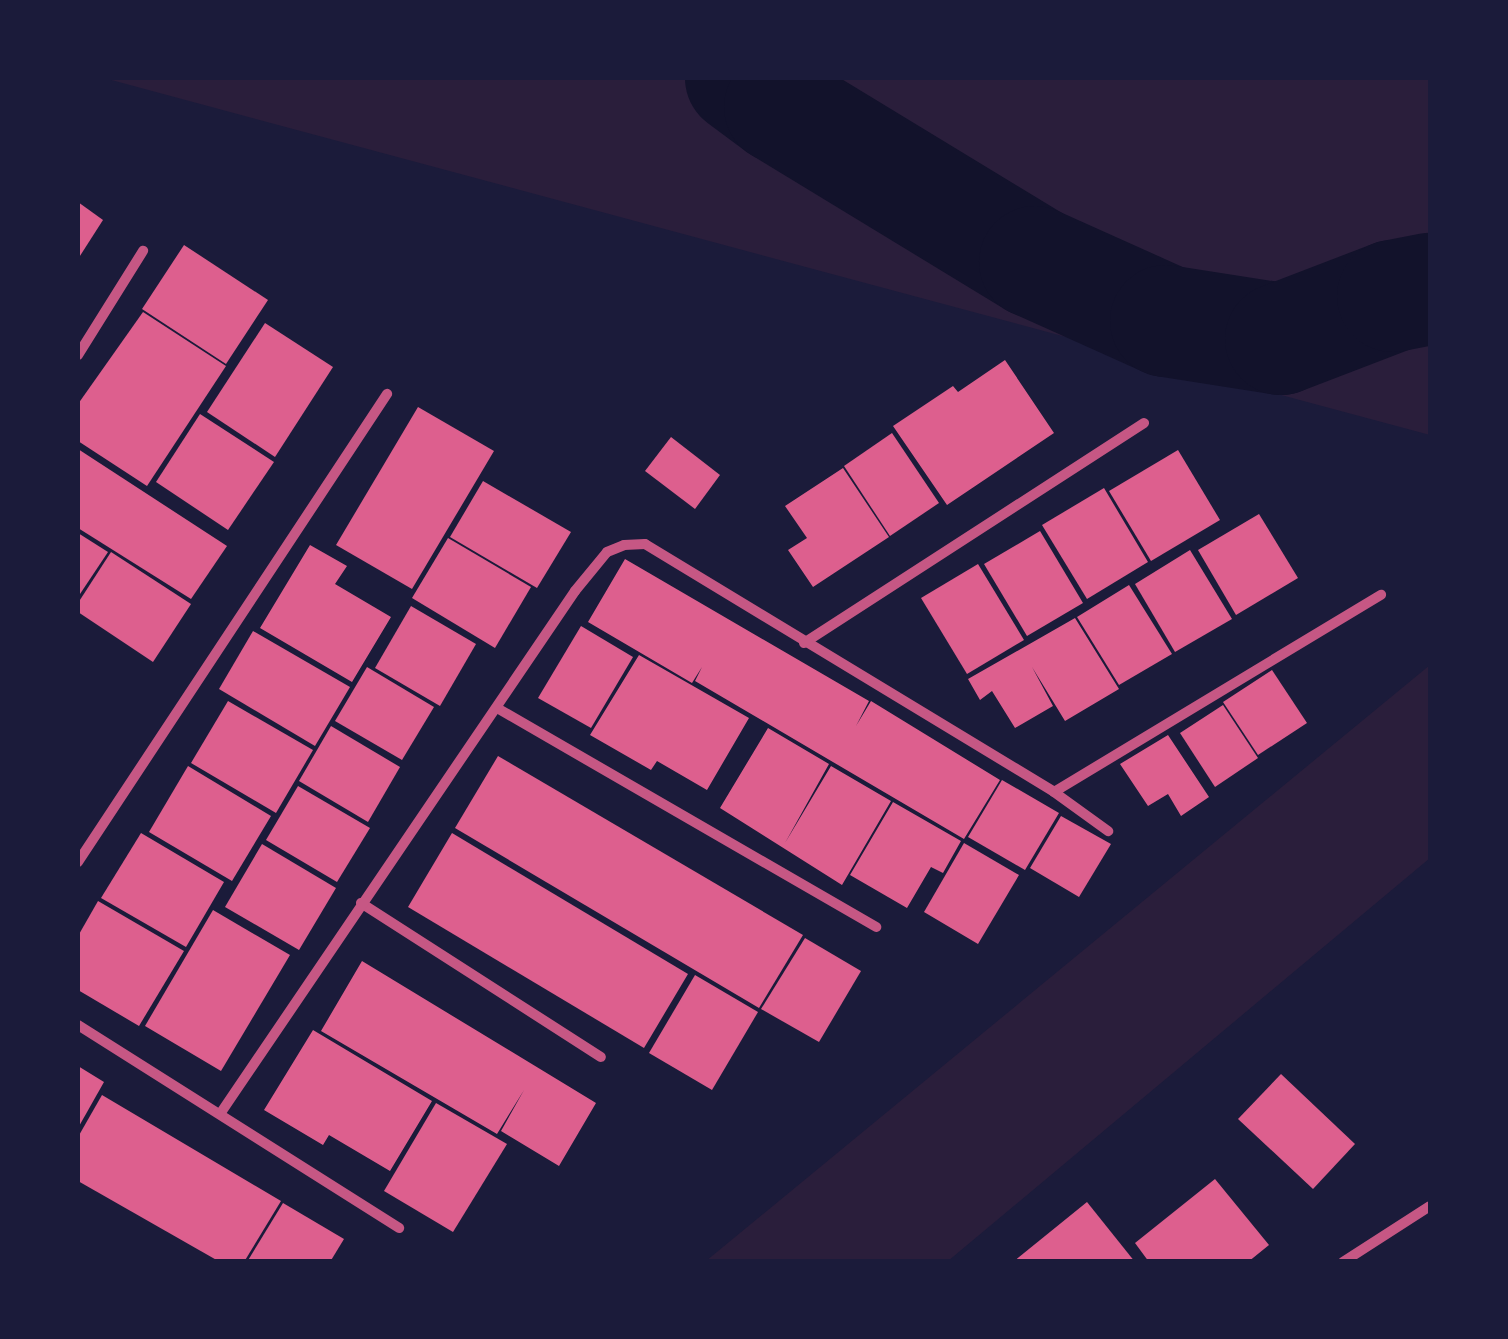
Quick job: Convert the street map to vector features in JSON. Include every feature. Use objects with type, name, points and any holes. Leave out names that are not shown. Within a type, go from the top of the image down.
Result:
[{"type":"street","points":[[78,355],[142,251]]},
{"type":"street","points":[[78,862],[387,394]]},
{"type":"street","points":[[804,643],[1144,423]]},
{"type":"street","points":[[220,1114],[575,591],[607,552],[624,545],[645,544],[1054,792],[1108,831]]},
{"type":"street","points":[[1054,792],[1381,595]]},
{"type":"street","points":[[497,708],[876,928]]},
{"type":"street","points":[[361,903],[602,1057]]},
{"type":"street","points":[[78,1025],[399,1228]]},
{"type":"street","points":[[1343,1262],[1430,1206]]},
{"type":"shaded area","points":[[104,78],[1430,78],[1430,435]]},
{"type":"shaded area","points":[[1430,665],[1430,858],[948,1261],[706,1261]]},
{"type":"building","points":[[78,202],[103,220],[78,259]]},
{"type":"building","points":[[184,245],[268,300],[226,364],[142,309]]},
{"type":"building","points":[[143,312],[226,366],[147,486],[78,441],[78,404]]},
{"type":"building","points":[[265,323],[333,367],[275,457],[207,412]]},
{"type":"building","points":[[1005,360],[1054,433],[947,505],[893,426],[953,386],[958,392]]},
{"type":"building","points":[[418,407],[494,451],[412,589],[336,545]]},
{"type":"building","points":[[200,414],[274,462],[228,530],[156,482]]},
{"type":"building","points":[[892,433],[939,503],[890,536],[844,466]]},
{"type":"building","points":[[671,437],[720,475],[695,509],[645,471]]},
{"type":"building","points":[[78,449],[227,546],[191,599],[78,528]]},
{"type":"building","points":[[1178,450],[1220,520],[1151,561],[1109,491]]},
{"type":"building","points":[[843,468],[889,537],[813,587],[788,550],[807,538],[785,506]]},
{"type":"building","points":[[483,481],[571,532],[537,588],[450,537]]},
{"type":"building","points":[[1104,488],[1148,562],[1087,599],[1042,525]]},
{"type":"building","points":[[1259,514],[1298,578],[1236,615],[1198,550]]},
{"type":"building","points":[[1040,531],[1083,603],[1027,636],[984,564]]},
{"type":"building","points":[[78,533],[108,552],[78,597]]},
{"type":"building","points":[[448,538],[531,587],[495,648],[412,598]]},
{"type":"building","points":[[310,545],[347,566],[335,584],[391,617],[352,682],[260,628]]},
{"type":"building","points":[[1190,550],[1232,619],[1175,652],[1135,584]]},
{"type":"building","points":[[111,552],[191,604],[153,662],[78,612],[78,603]]},
{"type":"building","points":[[625,559],[869,701],[856,726],[871,701],[1000,780],[964,839],[695,681],[702,667],[692,683],[588,622]]},
{"type":"building","points":[[978,564],[1024,640],[967,674],[921,598]]},
{"type":"building","points":[[1129,585],[1172,654],[1119,685],[1077,617]]},
{"type":"building","points":[[411,606],[476,644],[440,706],[375,668]]},
{"type":"building","points":[[1075,618],[1119,689],[1065,721],[1032,667],[1053,706],[1015,728],[992,691],[980,700],[968,679]]},
{"type":"building","points":[[581,626],[633,657],[591,728],[538,698]]},
{"type":"building","points":[[253,631],[350,687],[315,746],[219,689]]},
{"type":"building","points":[[639,655],[749,718],[707,790],[657,761],[651,770],[590,735]]},
{"type":"building","points":[[367,667],[434,707],[402,760],[335,721]]},
{"type":"building","points":[[1272,670],[1307,723],[1258,755],[1223,702]]},
{"type":"building","points":[[228,701],[313,750],[276,813],[191,763]]},
{"type":"building","points":[[1223,705],[1258,758],[1215,787],[1180,733]]},
{"type":"building","points":[[331,726],[400,767],[368,822],[299,781]]},
{"type":"building","points":[[768,728],[829,764],[785,843],[831,766],[891,801],[842,885],[720,808]]},
{"type":"building","points":[[1168,735],[1209,797],[1181,816],[1168,794],[1148,806],[1120,764]]},
{"type":"building","points":[[498,756],[803,935],[759,1008],[455,828]]},
{"type":"building","points":[[188,766],[271,816],[232,881],[149,832]]},
{"type":"building","points":[[1002,780],[1059,813],[1025,870],[968,837]]},
{"type":"building","points":[[298,786],[370,828],[337,882],[266,840]]},
{"type":"building","points":[[893,802],[961,841],[943,873],[931,867],[907,908],[850,875]]},
{"type":"building","points":[[1061,816],[1111,844],[1079,897],[1030,868]]},
{"type":"building","points":[[141,833],[224,882],[186,947],[101,898]]},
{"type":"building","points":[[452,833],[688,974],[644,1048],[408,907]]},
{"type":"building","points":[[964,843],[1019,875],[978,944],[924,912]]},
{"type":"building","points":[[262,844],[336,888],[299,950],[225,907]]},
{"type":"building","points":[[98,901],[184,951],[139,1026],[78,990],[78,936]]},
{"type":"building","points":[[213,910],[290,955],[221,1071],[145,1026]]},
{"type":"building","points":[[805,938],[861,971],[819,1042],[761,1009]]},
{"type":"building","points":[[362,961],[596,1103],[559,1166],[501,1131],[524,1090],[497,1134],[321,1031]]},
{"type":"building","points":[[695,975],[758,1012],[712,1090],[649,1053]]},
{"type":"building","points":[[313,1030],[432,1101],[390,1171],[329,1135],[323,1145],[264,1110]]},
{"type":"building","points":[[78,1066],[104,1082],[78,1128]]},
{"type":"building","points":[[1281,1074],[1355,1144],[1313,1189],[1238,1119]]},
{"type":"building","points":[[102,1095],[281,1201],[244,1262],[220,1262],[78,1181],[78,1137]]},
{"type":"building","points":[[436,1103],[507,1144],[453,1232],[384,1191]]},
{"type":"building","points":[[1215,1179],[1269,1245],[1248,1262],[1149,1262],[1135,1243]]},
{"type":"building","points":[[1087,1202],[1135,1262],[1013,1262]]},
{"type":"building","points":[[283,1203],[344,1239],[330,1262],[247,1262]]},
{"type":"waterway","points":[[741,78],[780,107],[1035,262],[1166,321],[1281,339],[1393,296],[1430,289]]}]
